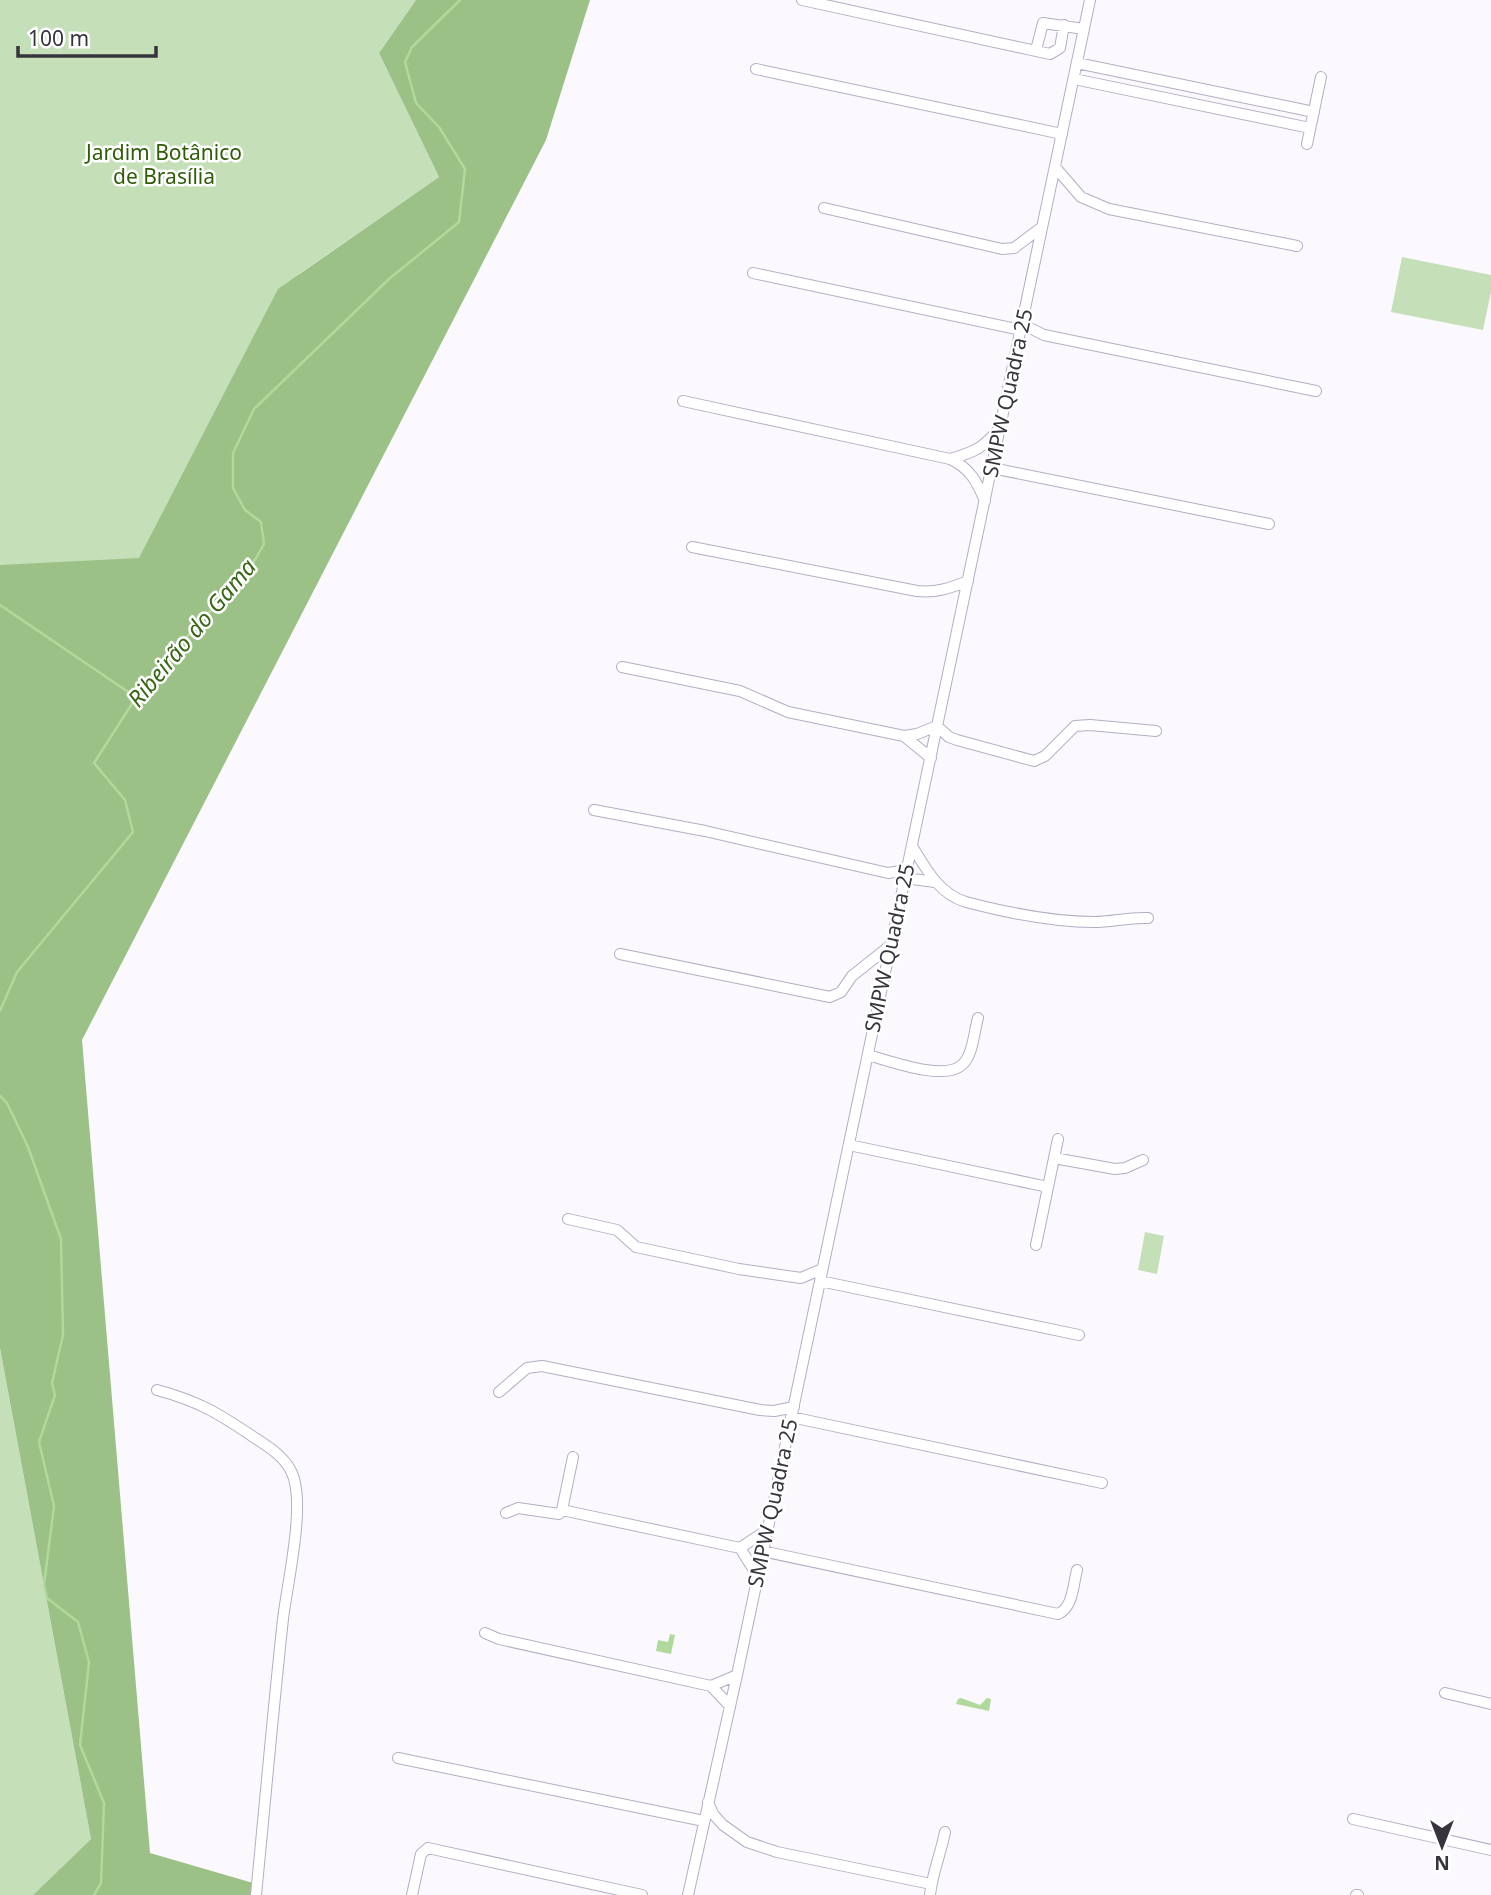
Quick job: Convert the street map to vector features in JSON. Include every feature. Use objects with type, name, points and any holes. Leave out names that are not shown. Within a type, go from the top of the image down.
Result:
[{"type":"street","points":[[802,0],[1050,54],[1059,50],[1064,25]]},
{"type":"street","name":"SMPW Quadra 25","points":[[688,1895],[793,1412],[1090,0]]},
{"type":"street","points":[[1036,50],[1042,24],[1084,29]]},
{"type":"street","points":[[1077,63],[1314,112]]},
{"type":"street","points":[[757,69],[1062,134]]},
{"type":"street","points":[[1118,88],[1122,72]]},
{"type":"street","points":[[1307,144],[1321,77]]},
{"type":"street","points":[[1074,79],[1310,128]]},
{"type":"street","points":[[1216,108],[1220,92]]},
{"type":"street","points":[[1055,167],[1081,197],[1109,208],[1297,246]]},
{"type":"street","points":[[824,208],[1002,249],[1014,248],[1042,227]]},
{"type":"street","points":[[753,273],[1316,391]]},
{"type":"street","points":[[683,401],[950,459],[963,465],[972,474],[985,501]]},
{"type":"street","points":[[950,459],[981,448],[1001,426]]},
{"type":"street","points":[[992,468],[1269,524]]},
{"type":"street","points":[[692,547],[925,592],[943,591],[968,581]]},
{"type":"street","points":[[622,667],[740,691],[788,712],[904,736],[937,726],[949,737],[957,740],[1034,761],[1045,756],[1075,726],[1156,731]]},
{"type":"street","points":[[904,736],[931,758]]},
{"type":"street","points":[[594,810],[705,831],[935,882]]},
{"type":"street","points":[[912,846],[935,882],[958,900],[1051,920],[1099,922],[1130,917],[1148,918]]},
{"type":"street","points":[[620,954],[830,997],[842,992],[852,976],[891,945]]},
{"type":"street","points":[[868,1055],[940,1072],[956,1069],[967,1058],[978,1018]]},
{"type":"street","points":[[1036,1245],[1058,1139]]},
{"type":"street","points":[[849,1144],[1048,1187]]},
{"type":"street","points":[[1054,1158],[1115,1169],[1125,1168],[1143,1160]]},
{"type":"street","points":[[568,1220],[617,1230],[636,1247],[739,1269],[801,1278],[822,1269]]},
{"type":"street","points":[[801,1278],[817,1293]]},
{"type":"street","points":[[820,1281],[1079,1335]]},
{"type":"street","points":[[499,1392],[527,1368],[542,1366],[760,1410],[793,1412],[1102,1483]]},
{"type":"street","points":[[157,1390],[191,1400],[223,1415],[276,1452],[294,1479],[298,1505],[283,1618],[256,1895]]},
{"type":"street","points":[[506,1513],[514,1508],[556,1515],[562,1510],[573,1457]]},
{"type":"street","points":[[562,1510],[740,1548],[757,1575]]},
{"type":"street","points":[[740,1548],[766,1530]]},
{"type":"street","points":[[762,1551],[1058,1614],[1065,1611],[1069,1605],[1077,1570]]},
{"type":"street","points":[[485,1633],[499,1639],[711,1686],[729,1705]]},
{"type":"street","points":[[711,1686],[737,1675]]},
{"type":"street","points":[[1445,1693],[1491,1704]]},
{"type":"street","points":[[398,1758],[704,1821]]},
{"type":"street","points":[[708,1802],[713,1814],[723,1825],[747,1842],[930,1890],[939,1864],[945,1832]]},
{"type":"street","points":[[1353,1819],[1491,1850]]},
{"type":"street","points":[[412,1895],[421,1854],[428,1848],[597,1891],[642,1895]]},
{"type":"green space","name":"Jardim Botânico de Brasília","points":[[0,0],[416,0],[379,53],[439,177],[299,274],[0,1150]]},
{"type":"green space","points":[[1402,257],[1491,275],[1491,292],[1483,330],[1391,312]]},
{"type":"green space","points":[[1145,1232],[1164,1236],[1157,1274],[1138,1270]]},
{"type":"green space","points":[[0,1348],[91,1839],[33,1895],[0,1895]]},
{"type":"shaded area","points":[[416,0],[590,0],[546,140],[82,1040],[150,1853],[253,1883],[251,1895],[33,1895],[91,1839],[0,1348],[0,565],[139,558],[278,289],[439,177],[379,53]]},
{"type":"shaded area","points":[[670,1634],[675,1635],[671,1654],[656,1651],[658,1640],[668,1642]]},
{"type":"shaded area","points":[[961,1698],[980,1705],[987,1698],[991,1699],[989,1711],[956,1704]]},
{"type":"waterway","name":"Ribeirão do Gama","points":[[0,1011],[17,972],[133,832],[125,800],[94,763],[146,682],[252,565],[264,544],[261,522],[245,510],[233,488],[233,453],[254,409],[389,279],[459,222],[465,169],[439,127],[416,103],[405,62],[412,47],[460,0]]},
{"type":"waterway","points":[[0,605],[143,702]]},
{"type":"waterway","name":"Ribeirão do Gama","points":[[0,1096],[7,1103],[28,1147],[61,1239],[63,1335],[52,1383],[55,1395],[39,1442],[54,1506],[44,1585],[47,1598],[78,1622],[89,1662],[80,1745],[104,1803],[101,1883],[94,1895]]}]
